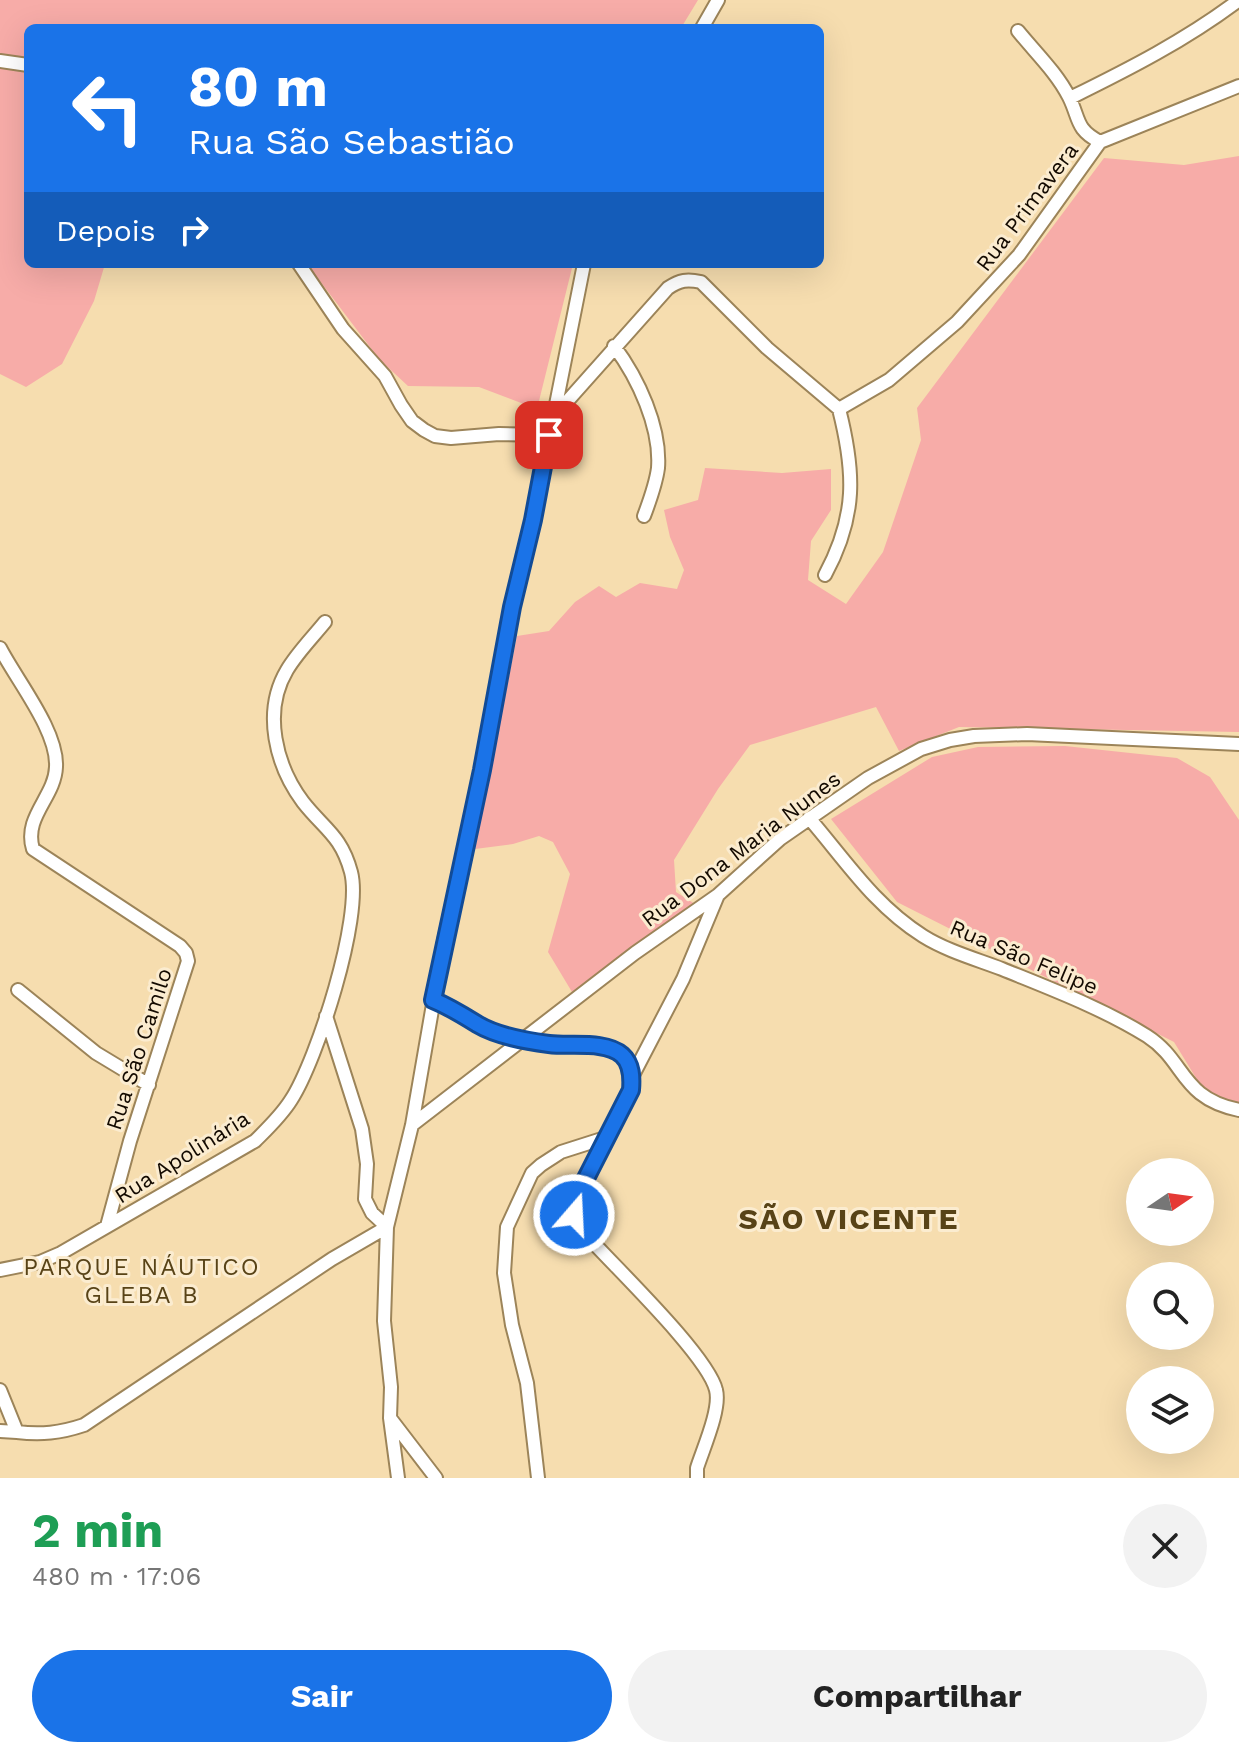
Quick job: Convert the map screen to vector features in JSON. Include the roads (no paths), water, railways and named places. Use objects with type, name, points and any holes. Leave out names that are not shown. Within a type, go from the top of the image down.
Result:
[{"type":"street","points":[[704,24],[718,0]]},
{"type":"street","points":[[1070,98],[1145,62],[1192,35],[1239,0]]},
{"type":"street","points":[[1018,31],[1070,98],[1073,114],[1081,127],[1088,136],[1100,142]]},
{"type":"street","points":[[0,61],[24,64]]},
{"type":"street","name":"Rua Primavera","points":[[839,409],[889,380],[957,322],[1019,255],[1100,142],[1239,86]]},
{"type":"street","points":[[302,268],[343,329],[385,376],[412,421],[424,430],[435,436],[451,438],[499,434],[549,435]]},
{"type":"street","points":[[398,1478],[390,1418],[391,1387],[384,1321],[387,1227],[412,1125],[433,1000],[583,268]]},
{"type":"street","points":[[553,417],[668,288],[688,279],[701,282],[767,348],[839,409],[850,463],[850,504],[840,548],[825,575]]},
{"type":"street","points":[[614,346],[627,363],[639,388],[657,444],[658,468],[644,516]]},
{"type":"street","name":"Rua Apolinária","points":[[0,1270],[51,1257],[255,1141],[293,1098],[326,1016],[355,899],[351,873],[342,850],[332,831],[306,806],[283,769],[277,748],[275,710],[287,671],[325,622]]},
{"type":"street","name":"Rua São Camilo","points":[[0,648],[55,749],[55,781],[30,830],[33,849],[180,946],[186,953],[187,970],[130,1141],[107,1226]]},
{"type":"street","name":"Rua Dona Maria Nunes","points":[[412,1125],[635,953],[718,895],[780,839],[893,762],[921,749],[950,740],[1027,734],[1239,744]]},
{"type":"street","name":"Rua São Felipe","points":[[809,818],[878,902],[925,937],[1099,1010],[1147,1036],[1161,1046],[1187,1083],[1204,1098],[1239,1110]]},
{"type":"street","points":[[697,1478],[697,1468],[717,1402],[710,1377],[681,1338],[578,1226],[574,1215],[579,1192],[625,1106],[632,1077],[683,979],[718,895]]},
{"type":"street","points":[[18,990],[96,1053],[149,1085]]},
{"type":"street","points":[[433,1000],[456,1009],[478,1025],[524,1039],[605,1048],[621,1054],[629,1063],[632,1077]]},
{"type":"street","points":[[326,1016],[362,1129],[367,1164],[365,1199],[372,1213],[387,1227]]},
{"type":"street","points":[[538,1478],[527,1383],[512,1325],[504,1273],[507,1227],[532,1173],[561,1152],[608,1137]]},
{"type":"street","points":[[0,1431],[41,1435],[84,1425],[332,1259],[387,1227]]},
{"type":"street","points":[[0,1390],[17,1432]]},
{"type":"street","points":[[390,1418],[436,1478]]},
{"type":"district","name":"SÃO VICENTE","points":[[849,1218]]},
{"type":"district","name":"PARQUE NÁUTICO GLEBA B","points":[[142,1281]]}]
